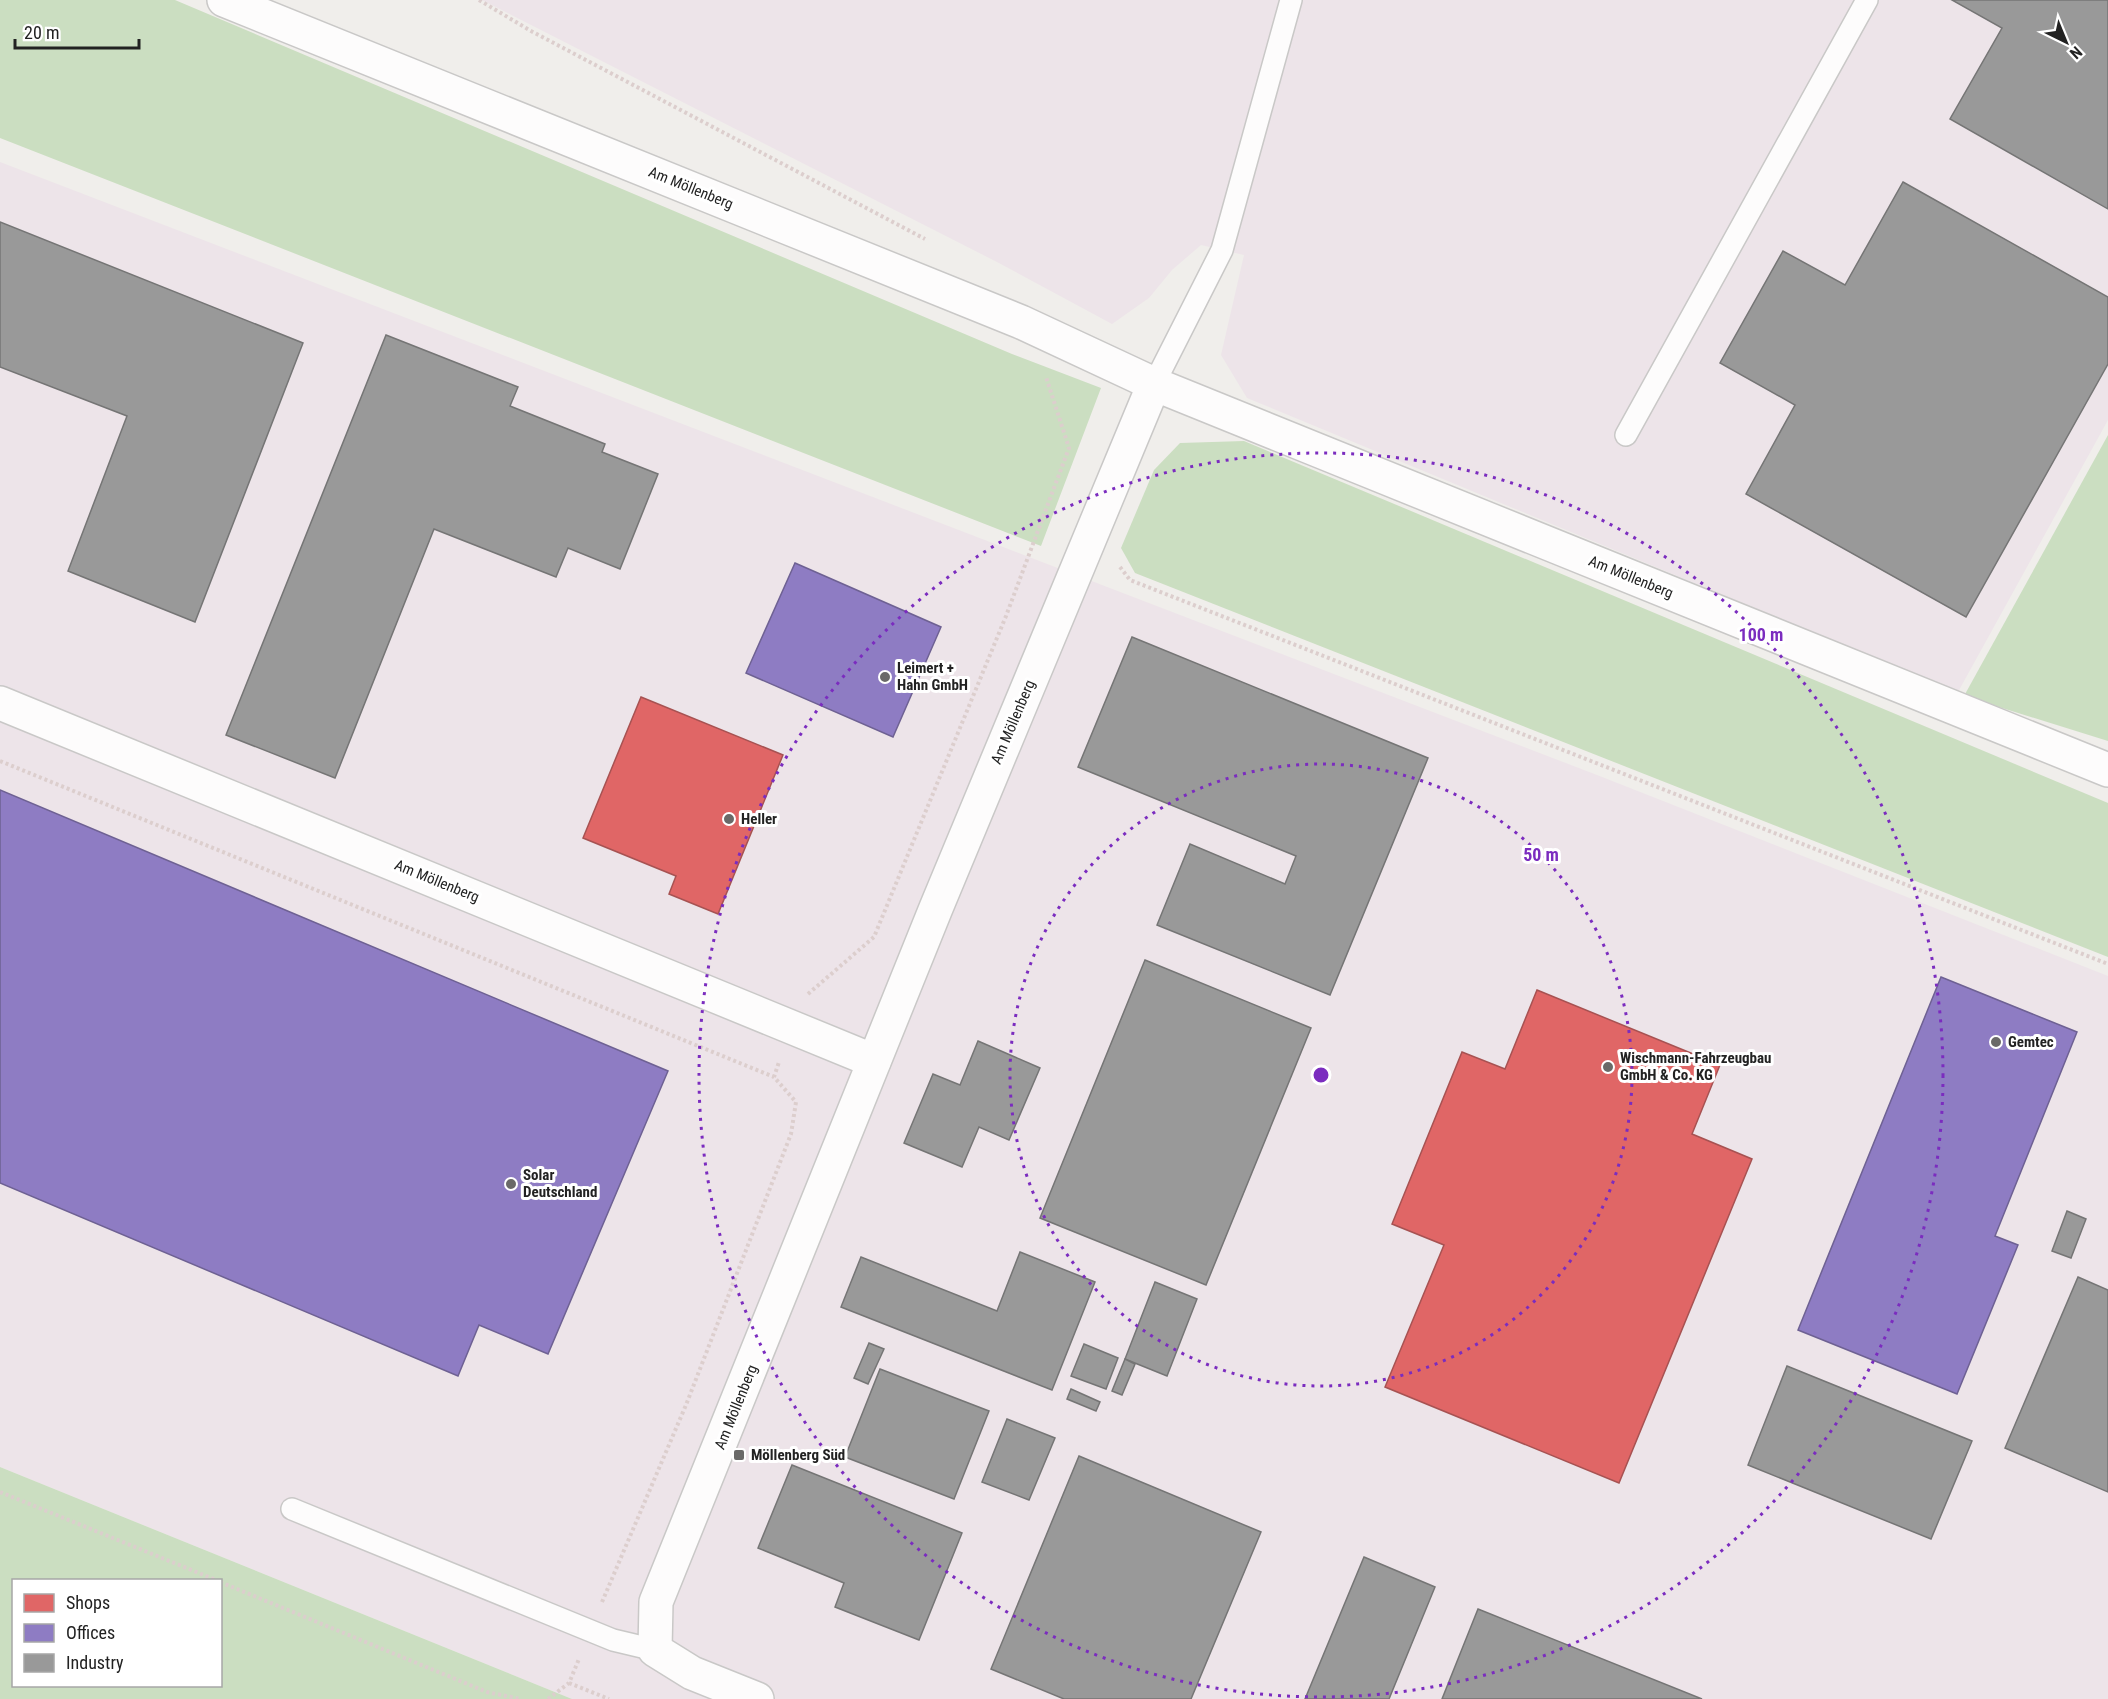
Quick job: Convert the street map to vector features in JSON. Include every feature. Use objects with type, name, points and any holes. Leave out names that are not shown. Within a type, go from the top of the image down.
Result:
[{"type":"street","name":"Am Möllenberg","points":[[224,0],[1021,322],[1154,384],[2108,770]]},
{"type":"street","name":"Am Möllenberg","points":[[655,1650],[656,1602],[874,1061],[1154,384]]},
{"type":"street","name":"Am Möllenberg","points":[[0,704],[874,1061]]},
{"type":"street","points":[[655,1650],[692,1673],[757,1699]]},
{"type":"lane","points":[[1154,384],[1222,250],[1291,0]]},
{"type":"lane","points":[[1626,435],[1867,0]]},
{"type":"lane","points":[[292,1509],[613,1640],[655,1650]]},
{"type":"path","points":[[479,0],[531,31],[934,243]]},
{"type":"path","points":[[774,1077],[792,1027],[809,992],[874,937],[1002,627],[1069,448],[1051,389],[1021,322]]},
{"type":"path","points":[[1089,543],[1110,555],[1130,580],[2108,964]]},
{"type":"path","points":[[0,761],[774,1077],[796,1102],[791,1134],[686,1405],[569,1683],[548,1699]]},
{"type":"path","points":[[0,1492],[211,1579]]},
{"type":"path","points":[[222,1583],[487,1692],[520,1699]]},
{"type":"path","points":[[569,1683],[609,1699]]},
{"type":"shaded area","points":[[482,0],[2108,0],[2108,420],[1958,692],[1247,398],[1221,355],[1244,255],[1201,245],[1172,270],[1149,298],[1112,324],[997,262]]},
{"type":"shaded area","points":[[0,162],[1597,775],[2108,976],[2108,1699],[572,1699],[0,1467]]},
{"type":"green space","points":[[0,0],[175,0],[1012,354],[1101,388],[1041,546],[0,138]]},
{"type":"green space","points":[[2108,435],[2108,741],[1964,696]]},
{"type":"green space","points":[[1244,441],[2108,803],[2108,957],[1135,573],[1121,548],[1154,470],[1180,443]]},
{"type":"green space","points":[[0,1467],[572,1699],[0,1699]]},
{"type":"building: Shops","points":[[641,697],[783,755],[718,914],[669,894],[676,876],[583,838]]},
{"type":"building: Shops","points":[[1537,990],[1720,1065],[1692,1134],[1752,1159],[1619,1483],[1385,1387],[1444,1245],[1392,1224],[1462,1052],[1505,1069]]},
{"type":"building: Offices","points":[[795,563],[941,627],[893,737],[746,673]]},
{"type":"building: Offices","points":[[0,790],[668,1071],[548,1354],[479,1325],[458,1376],[0,1183]]},
{"type":"building: Offices","points":[[1941,977],[2077,1032],[1995,1236],[2018,1245],[1957,1394],[1798,1330]]},
{"type":"building: Industry","points":[[1952,0],[2108,0],[2108,209],[1950,119],[2002,28]]},
{"type":"building: Industry","points":[[1903,182],[2108,297],[2108,364],[1966,617],[1746,494],[1795,405],[1720,363],[1783,251],[1845,285]]},
{"type":"building: Industry","points":[[0,222],[303,343],[195,622],[68,571],[127,416],[0,367]]},
{"type":"building: Industry","points":[[386,335],[518,387],[510,406],[605,444],[602,452],[658,474],[620,569],[568,548],[556,577],[434,529],[335,778],[226,735]]},
{"type":"building: Industry","points":[[1132,637],[1428,758],[1330,995],[1157,925],[1190,844],[1285,884],[1296,856],[1078,767]]},
{"type":"building: Industry","points":[[1145,960],[1311,1028],[1206,1285],[1040,1218]]},
{"type":"building: Industry","points":[[978,1041],[1040,1068],[1009,1140],[979,1127],[962,1167],[904,1143],[933,1074],[960,1085]]},
{"type":"building: Industry","points":[[2067,1211],[2086,1219],[2071,1258],[2052,1251]]},
{"type":"building: Industry","points":[[1020,1252],[1095,1282],[1052,1390],[841,1307],[861,1257],[997,1311]]},
{"type":"building: Industry","points":[[2078,1277],[2108,1290],[2108,1492],[2005,1448]]},
{"type":"building: Industry","points":[[1155,1282],[1197,1299],[1167,1376],[1125,1359]]},
{"type":"building: Industry","points":[[869,1343],[884,1349],[868,1384],[854,1378]]},
{"type":"building: Industry","points":[[1084,1344],[1118,1358],[1106,1389],[1071,1376]]},
{"type":"building: Industry","points":[[1125,1359],[1135,1364],[1122,1395],[1112,1391]]},
{"type":"building: Industry","points":[[1787,1366],[1972,1441],[1931,1539],[1748,1465]]},
{"type":"building: Industry","points":[[880,1369],[989,1411],[954,1499],[845,1457]]},
{"type":"building: Industry","points":[[1071,1389],[1100,1402],[1096,1411],[1067,1399]]},
{"type":"building: Industry","points":[[1007,1419],[1055,1438],[1029,1500],[982,1482]]},
{"type":"building: Industry","points":[[1079,1456],[1261,1532],[1191,1699],[1064,1699],[991,1669]]},
{"type":"building: Industry","points":[[792,1465],[962,1533],[919,1640],[835,1607],[844,1583],[758,1548]]},
{"type":"building: Industry","points":[[1364,1557],[1435,1587],[1389,1699],[1305,1699]]},
{"type":"building: Industry","points":[[1478,1609],[1702,1699],[1442,1699]]},
{"type":"place","name":"Leimert + Hahn GmbH","points":[[885,677]]},
{"type":"place","name":"Heller","points":[[729,819]]},
{"type":"place","name":"Gemtec","points":[[1996,1042]]},
{"type":"place","name":"Wischmann-Fahrzeugbau GmbH & Co. KG","points":[[1608,1067]]},
{"type":"place","name":"Solar Deutschland","points":[[511,1184]]},
{"type":"place","name":"Möllenberg Süd","points":[[739,1455]]}]
